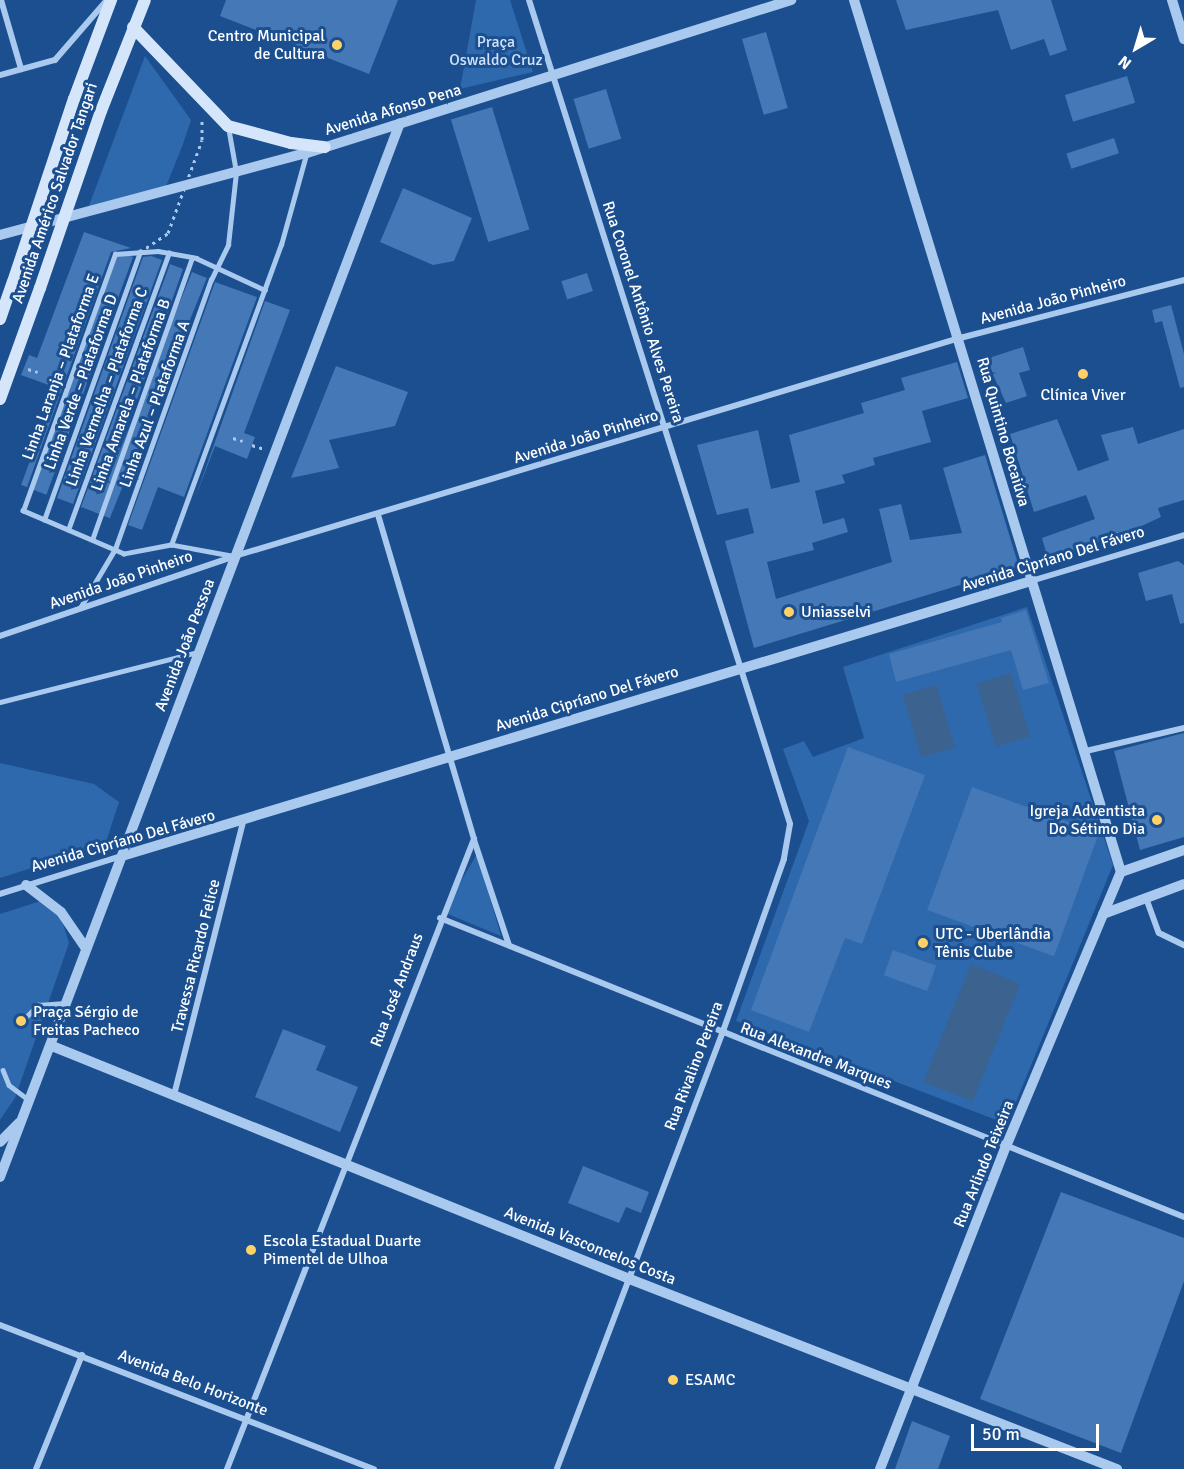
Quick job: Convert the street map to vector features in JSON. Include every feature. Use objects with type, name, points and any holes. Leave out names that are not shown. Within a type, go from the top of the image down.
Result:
[{"type":"main road","name":"Avenida Américo Salvador Tangari","points":[[0,319],[109,0]]},
{"type":"main road","name":"Avenida Américo Salvador Tangari","points":[[0,399],[101,111],[145,0]]},
{"type":"main road","points":[[133,27],[228,126],[291,143],[325,147]]},
{"type":"street","points":[[1,0],[21,69]]},
{"type":"street","points":[[0,75],[56,60],[109,0]]},
{"type":"street","name":"Rua Coronel Antônio Alves Pereira","points":[[529,0],[741,668]]},
{"type":"street","name":"Avenida Afonso Pena","points":[[0,235],[307,153],[399,123],[553,78],[791,0]]},
{"type":"street","name":"Rua Quintino Bocaiúva","points":[[854,0],[960,338],[1031,581],[1086,751],[1121,872]]},
{"type":"street","points":[[1172,0],[1184,39]]},
{"type":"street","name":"Avenida João Pessoa","points":[[0,1177],[52,1046],[85,947],[122,856],[399,123]]},
{"type":"street","name":"Avenida João Pinheiro","points":[[0,636],[235,556],[960,338],[1184,280]]},
{"type":"street","points":[[378,514],[448,757],[509,945]]},
{"type":"street","name":"Avenida Cipríano Del Fávero","points":[[0,894],[122,856],[243,823],[448,757],[1184,535]]},
{"type":"street","name":"Rua Rivalino Pereira","points":[[557,1469],[627,1278],[722,1034],[790,835],[788,812],[741,668]]},
{"type":"street","points":[[1086,751],[1184,728]]},
{"type":"street","name":"Travessa Ricardo Felice","points":[[174,1095],[243,823]]},
{"type":"street","name":"Rua José Andraus","points":[[227,1469],[440,918],[474,839]]},
{"type":"street","points":[[1121,872],[1184,850]]},
{"type":"street","name":"Rua Arlindo Teixeira","points":[[880,1469],[1007,1144],[1121,872]]},
{"type":"street","points":[[1103,914],[1184,884]]},
{"type":"street","points":[[26,885],[61,912],[85,947]]},
{"type":"street","points":[[1146,898],[1159,933],[1184,945]]},
{"type":"street","name":"Rua Alexandre Marques","points":[[440,918],[722,1034],[1007,1144],[1184,1217]]},
{"type":"street","name":"Avenida Vasconcelos Costa","points":[[52,1046],[346,1161],[627,1278],[1117,1469]]},
{"type":"street","points":[[0,1142],[23,1118]]},
{"type":"street","name":"Avenida Belo Horizonte","points":[[0,1325],[247,1417],[374,1469]]},
{"type":"street","points":[[36,1469],[82,1355]]},
{"type":"lane","name":"Linha Azul – Plataforma A","points":[[80,608],[115,549],[232,229],[236,172],[228,126]]},
{"type":"lane","points":[[171,545],[265,290],[307,153]]},
{"type":"lane","points":[[140,252],[170,253],[192,258],[265,290]]},
{"type":"lane","name":"Linha Laranja – Plataforma E","points":[[44,520],[23,511],[31,488],[115,254],[140,252]]},
{"type":"lane","name":"Linha Verde – Plataforma D","points":[[44,520],[140,252]]},
{"type":"lane","name":"Linha Vermelha – Plataforma C","points":[[68,530],[170,253]]},
{"type":"lane","name":"Linha Amarela – Plataforma B","points":[[92,540],[192,258]]},
{"type":"lane","points":[[44,520],[131,555],[171,545],[235,556]]},
{"type":"lane","points":[[0,702],[198,652]]},
{"type":"lane","points":[[19,1024],[38,1005],[68,1003]]},
{"type":"lane","points":[[3,1070],[9,1085],[30,1100]]},
{"type":"path","points":[[140,252],[168,233],[202,140],[202,118]]},
{"type":"path","points":[[28,369],[38,372]]},
{"type":"path","points":[[233,438],[243,441]]},
{"type":"green space","name":"Praça Oswaldo Cruz","points":[[476,0],[510,0],[533,72],[460,89]]},
{"type":"green space","points":[[145,56],[191,120],[183,144],[165,189],[87,211]]},
{"type":"green space","name":"UTC - Uberlândia Tênis Clube","points":[[1027,607],[1113,865],[1007,1124],[736,1021],[809,821],[783,749],[804,741],[813,757],[864,738],[843,667]]},
{"type":"green space","points":[[0,763],[94,784],[119,802],[105,845],[0,878]]},
{"type":"green space","points":[[477,854],[501,936],[443,912]]},
{"type":"green space","name":"Praça Sérgio de Freitas Pacheco","points":[[44,900],[62,921],[69,943],[15,1098],[0,1120],[0,914]]},
{"type":"shaded area","points":[[1011,673],[1030,736],[996,747],[977,684]]},
{"type":"shaded area","points":[[936,685],[955,747],[922,757],[903,695]]},
{"type":"shaded area","points":[[971,964],[1020,984],[973,1102],[923,1082]]},
{"type":"building","name":"Centro Municipal de Cultura","points":[[226,0],[398,0],[369,74],[220,16]]},
{"type":"building","points":[[896,0],[1051,0],[1067,50],[1050,56],[1044,39],[1011,50],[998,10],[906,30]]},
{"type":"building","points":[[766,32],[788,108],[764,115],[742,39]]},
{"type":"building","points":[[1127,76],[1135,103],[1073,122],[1065,95]]},
{"type":"building","points":[[606,89],[621,139],[589,149],[573,99]]},
{"type":"building","points":[[492,107],[529,229],[488,242],[451,120]]},
{"type":"building","points":[[1114,138],[1119,153],[1071,169],[1066,153]]},
{"type":"building","points":[[403,188],[472,218],[454,261],[433,265],[380,242]]},
{"type":"building","points":[[84,232],[131,248],[111,252],[27,487],[21,485],[57,388],[21,375],[29,355],[37,358]]},
{"type":"building","points":[[119,252],[133,257],[46,495],[32,490]]},
{"type":"building","points":[[151,256],[162,260],[73,504],[57,498],[143,257]]},
{"type":"building","points":[[170,264],[183,269],[97,513],[81,507]]},
{"type":"building","points":[[192,272],[207,278],[110,518],[95,512]]},
{"type":"building","points":[[587,273],[593,291],[567,299],[561,281]]},
{"type":"building","points":[[215,282],[257,297],[184,497],[158,487],[142,530],[128,525]]},
{"type":"building","points":[[265,301],[290,310],[244,433],[255,437],[247,459],[215,446],[194,501]]},
{"type":"building","points":[[1171,305],[1184,354],[1184,387],[1180,388],[1162,321],[1155,323],[1152,310]]},
{"type":"building","points":[[1023,347],[1030,370],[1019,373],[1027,396],[1006,403],[988,364],[992,357]]},
{"type":"building","points":[[957,362],[968,398],[922,411],[931,442],[873,458],[875,465],[842,475],[845,483],[815,491],[823,524],[844,518],[848,532],[812,543],[814,550],[767,562],[776,599],[892,562],[879,509],[901,504],[910,540],[962,533],[943,468],[985,455],[1019,567],[754,648],[725,541],[754,533],[748,508],[717,515],[697,445],[758,430],[771,489],[800,482],[789,435],[864,413],[861,403],[905,390],[901,378]]},
{"type":"building","points":[[336,366],[408,392],[395,426],[329,440],[339,468],[291,478]]},
{"type":"building","points":[[1057,419],[1078,471],[1109,460],[1101,435],[1133,427],[1138,444],[1184,429],[1184,500],[1158,508],[1161,517],[1135,529],[1048,559],[1042,538],[1095,519],[1086,495],[1034,512],[1010,434]]},
{"type":"building","points":[[1178,561],[1184,565],[1184,623],[1180,624],[1172,594],[1146,601],[1138,573]]},
{"type":"building","points":[[1026,610],[1049,683],[1023,690],[1011,650],[896,682],[889,654],[1002,622],[1001,618]]},
{"type":"building","points":[[1184,733],[1184,837],[1140,850],[1114,751]]},
{"type":"building","points":[[848,747],[925,775],[862,944],[845,938],[809,1032],[751,1010]]},
{"type":"building","points":[[972,787],[1099,833],[1054,956],[927,910]]},
{"type":"building","points":[[893,950],[936,966],[927,991],[884,975]]},
{"type":"building","points":[[283,1029],[326,1046],[316,1070],[358,1087],[340,1132],[255,1097]]},
{"type":"building","points":[[583,1166],[649,1192],[641,1213],[626,1207],[619,1223],[568,1203]]},
{"type":"building","points":[[1061,1192],[1184,1238],[1184,1281],[1121,1453],[980,1399]]},
{"type":"building","points":[[912,1421],[950,1436],[938,1469],[895,1469]]},
{"type":"place","name":"Centro Municipal de Cultura","points":[[337,45]]},
{"type":"place","name":"Clínica Viver","points":[[1083,374]]},
{"type":"place","name":"Uniasselvi","points":[[789,612]]},
{"type":"place","name":"Igreja Adventista Do Sétimo Dia","points":[[1157,820]]},
{"type":"place","name":"UTC - Uberlândia Tênis Clube","points":[[923,943]]},
{"type":"place","name":"Praça Sérgio de Freitas Pacheco","points":[[21,1021]]},
{"type":"place","name":"Escola Estadual Duarte Pimentel de Ulhoa","points":[[251,1250]]},
{"type":"place","name":"ESAMC","points":[[673,1380]]}]
